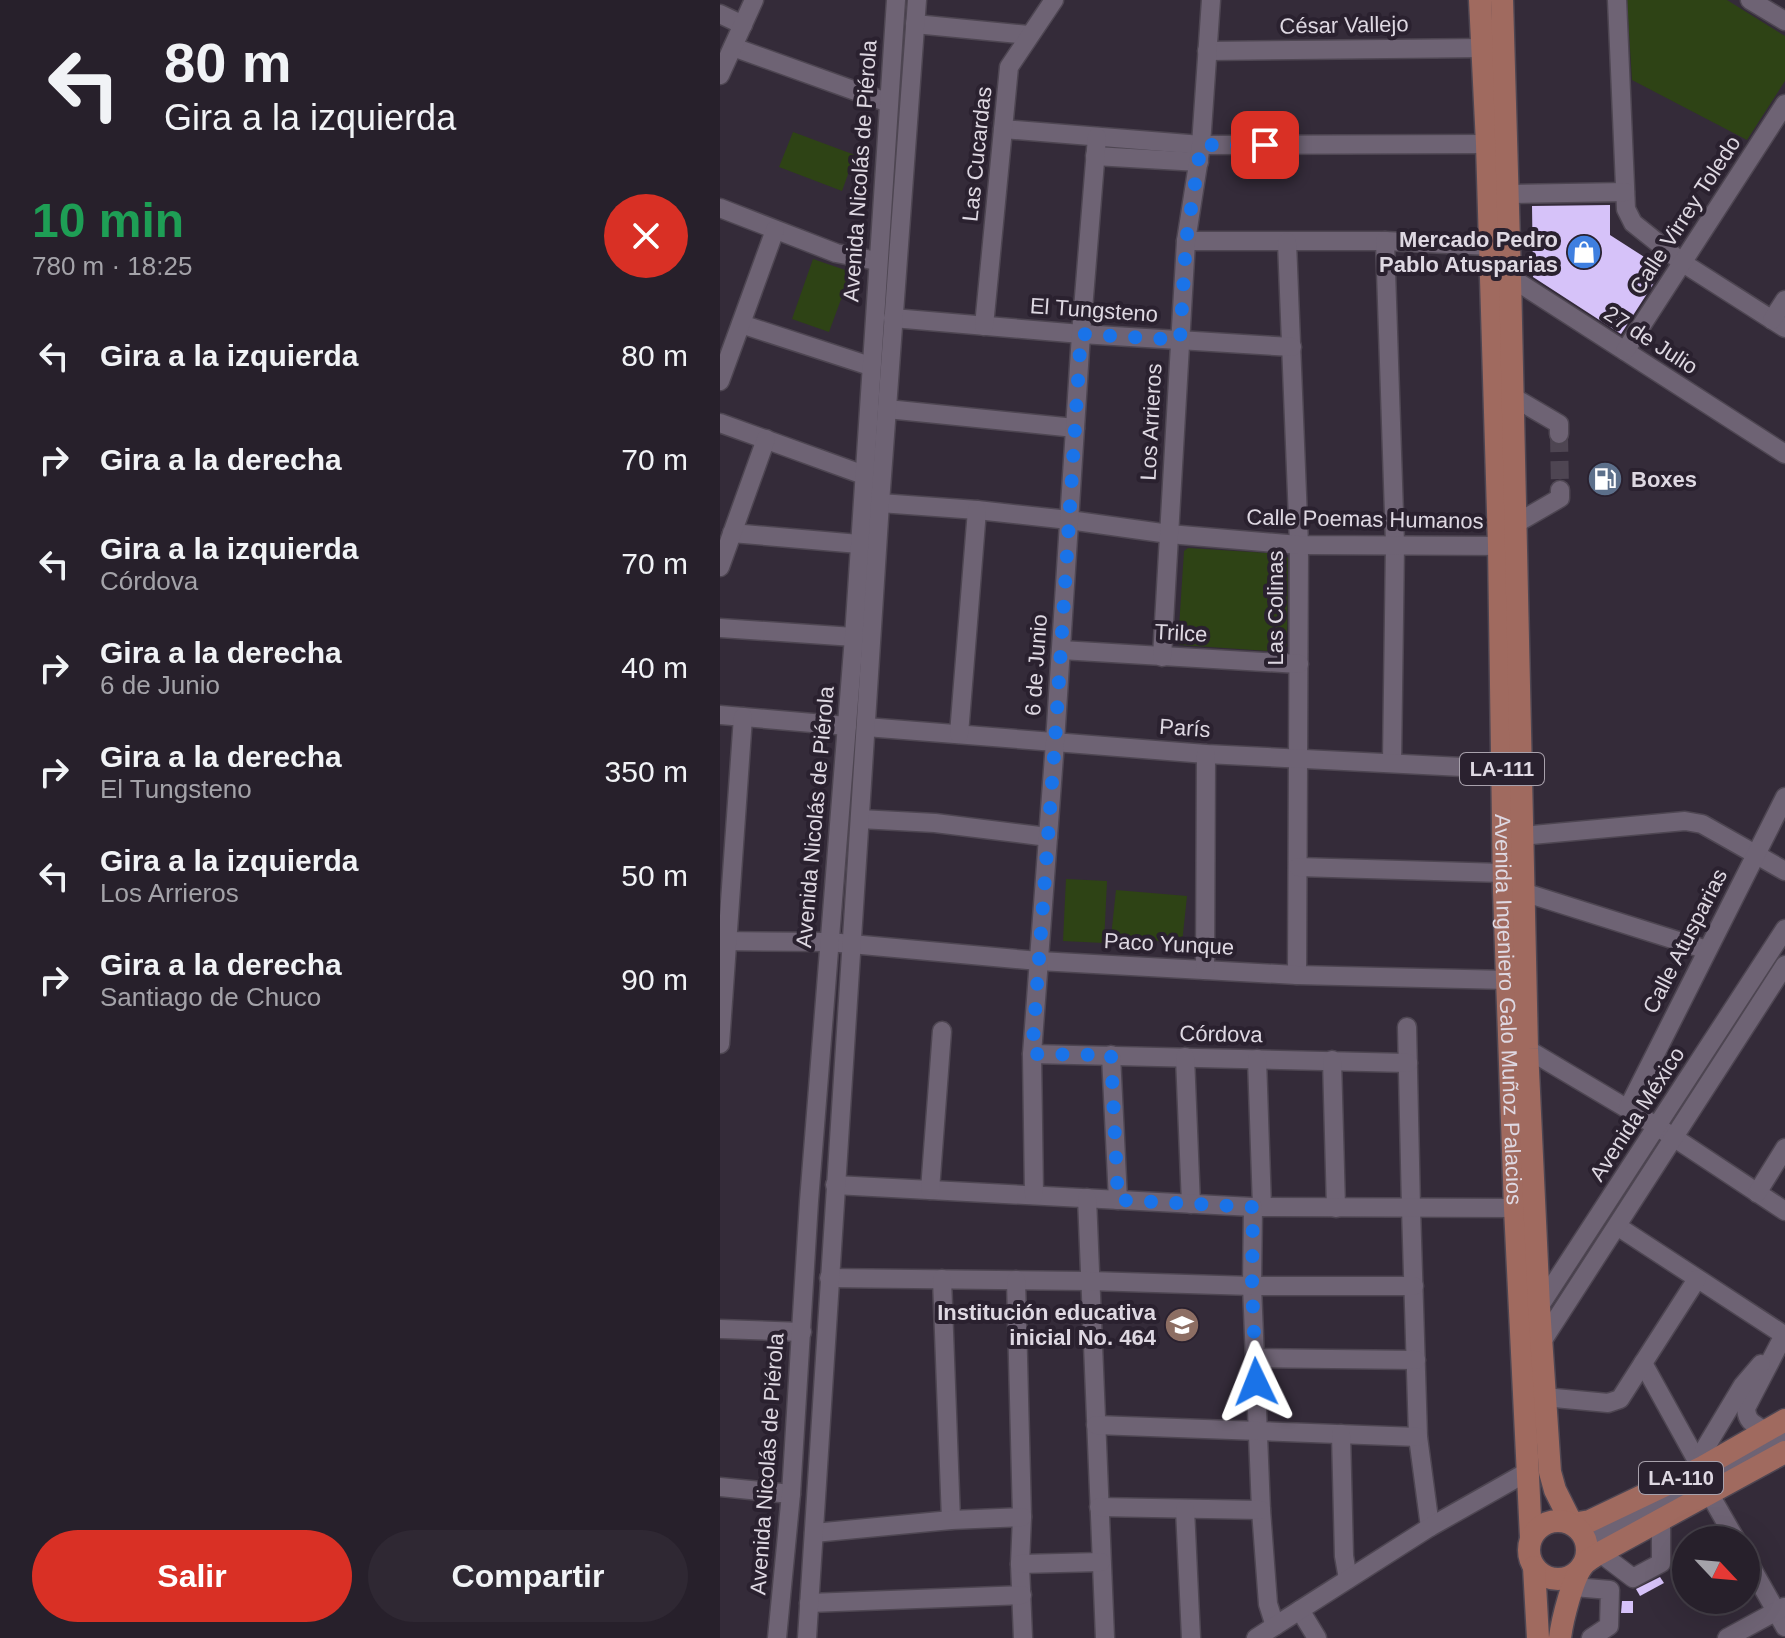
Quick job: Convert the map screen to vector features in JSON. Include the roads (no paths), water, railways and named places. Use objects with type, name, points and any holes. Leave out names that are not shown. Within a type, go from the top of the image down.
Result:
[{"type":"main road","name":"Avenida Ingeniero Galo Muñoz Palacios","points":[[1480,0],[1489,246],[1500,273],[1513,397],[1502,769],[1527,1049],[1532,1346],[1527,1472],[1531,1538]]},
{"type":"main road","name":"Avenida Ingeniero Galo Muñoz Palacios","points":[[1502,0],[1508,194],[1500,273],[1522,836],[1510,885],[1507,980],[1515,1208],[1530,1312]]},
{"type":"main road","name":"Avenida Ingeniero Galo Muñoz Palacios","points":[[1532,1346],[1544,1397],[1550,1472],[1555,1490],[1572,1524]]},
{"type":"main road","name":"LA-110","points":[[1531,1538],[1536,1530],[1553,1521],[1572,1524],[1590,1521],[1779,1428]]},
{"type":"main road","name":"LA-110","points":[[1534,1567],[1549,1578],[1568,1578],[1576,1573],[1590,1554],[1661,1520],[1785,1452]]},
{"type":"main road","points":[[1560,1638],[1574,1587],[1590,1554],[1579,1529],[1572,1524]]},
{"type":"main road","points":[[1531,1538],[1529,1558],[1534,1567],[1538,1638]]},
{"type":"street","points":[[720,75],[754,0]]},
{"type":"street","name":"Avenida Nicolás de Piérola","points":[[777,1638],[791,1494],[809,1201],[860,819],[854,637],[896,0]]},
{"type":"street","name":"Avenida Nicolás de Piérola","points":[[807,1638],[835,1185],[841,944],[856,726],[880,503],[917,0]]},
{"type":"street","name":"Las Cucardas","points":[[984,326],[1009,67],[1054,0]]},
{"type":"street","name":"Los Arrieros","points":[[1162,657],[1186,241],[1200,153],[1211,0]]},
{"type":"street","points":[[1617,0],[1626,209],[1633,223],[1683,263],[1779,324],[1785,300]]},
{"type":"street","points":[[1750,0],[1785,21]]},
{"type":"street","points":[[720,14],[743,25]]},
{"type":"street","points":[[915,24],[1029,35]]},
{"type":"street","points":[[733,47],[889,103]]},
{"type":"street","name":"César Vallejo","points":[[1207,51],[1482,48]]},
{"type":"street","name":"Calle Virrey Toledo","points":[[1625,351],[1785,104]]},
{"type":"street","points":[[1003,129],[1096,147],[1200,153],[1487,144]]},
{"type":"street","name":"6 de Junio","points":[[1034,1195],[1032,1054],[1096,147]]},
{"type":"street","points":[[1508,194],[1625,192]]},
{"type":"street","points":[[720,208],[836,253],[877,261]]},
{"type":"street","points":[[720,381],[775,230]]},
{"type":"street","points":[[1186,241],[1385,241],[1489,246]]},
{"type":"street","points":[[1385,241],[1395,544],[1392,762]]},
{"type":"street","name":"Las Colinas","points":[[1287,242],[1299,545],[1297,975]]},
{"type":"street","name":"27 de Julio","points":[[1500,273],[1785,454]]},
{"type":"street","name":"El Tungsteno","points":[[893,318],[1292,347]]},
{"type":"street","points":[[741,324],[870,366]]},
{"type":"street","points":[[1513,397],[1559,424],[1559,434]]},
{"type":"street","points":[[887,409],[1075,428]]},
{"type":"street","points":[[720,423],[864,475]]},
{"type":"street","points":[[720,567],[766,439]]},
{"type":"street","points":[[1510,539],[1560,498],[1560,490]]},
{"type":"street","name":"Calle Poemas Humanos","points":[[880,503],[977,510],[1169,534],[1299,545],[1510,539]]},
{"type":"street","points":[[959,734],[977,510]]},
{"type":"street","points":[[732,533],[859,544]]},
{"type":"street","points":[[720,628],[854,637]]},
{"type":"street","name":"Trilce","points":[[1061,650],[1299,664]]},
{"type":"street","name":"París","points":[[720,715],[1206,754],[1502,769]]},
{"type":"street","points":[[720,1044],[723,942],[743,717]]},
{"type":"street","points":[[1205,970],[1206,754]]},
{"type":"street","name":"Calle Atusparias","points":[[1628,1108],[1785,797]]},
{"type":"street","points":[[860,819],[935,823],[1048,837]]},
{"type":"street","points":[[1522,836],[1685,821],[1702,824],[1785,871]]},
{"type":"street","points":[[1298,867],[1510,885],[1707,950]]},
{"type":"street","name":"Avenida México","points":[[1530,1312],[1658,1127],[1785,929]]},
{"type":"street","name":"Paco Yunque","points":[[723,942],[841,944],[1039,961],[1297,975],[1507,980]]},
{"type":"street","name":"Avenida México","points":[[1532,1346],[1617,1226],[1785,965]]},
{"type":"street","points":[[1407,1027],[1418,1437],[1430,1527]]},
{"type":"street","points":[[930,1190],[942,1031]]},
{"type":"street","points":[[1527,1049],[1628,1108],[1785,1211]]},
{"type":"street","name":"Córdova","points":[[1032,1054],[1408,1063]]},
{"type":"street","points":[[1111,1055],[1118,1200]]},
{"type":"street","points":[[1185,1057],[1191,1204]]},
{"type":"street","points":[[1257,1059],[1258,1207],[1252,1286],[1261,1510],[1268,1604],[1275,1626]]},
{"type":"street","points":[[1332,1060],[1336,1208]]},
{"type":"street","points":[[1757,1193],[1785,1148]]},
{"type":"street","points":[[835,1185],[1258,1207],[1515,1208]]},
{"type":"street","points":[[1087,1198],[1105,1638]]},
{"type":"street","points":[[1617,1226],[1785,1335]]},
{"type":"street","points":[[829,1278],[1414,1286]]},
{"type":"street","points":[[942,1279],[951,1520]]},
{"type":"street","points":[[1544,1397],[1608,1403],[1620,1399],[1697,1279]]},
{"type":"street","points":[[1016,1280],[1023,1638]]},
{"type":"street","points":[[720,1329],[802,1332]]},
{"type":"street","points":[[1779,1428],[1753,1423],[1746,1417],[1746,1408],[1785,1335]]},
{"type":"street","points":[[1701,1468],[1704,1450],[1743,1385],[1785,1335]]},
{"type":"street","points":[[1255,1358],[1416,1360]]},
{"type":"street","points":[[1643,1363],[1701,1468]]},
{"type":"street","points":[[1096,1425],[1418,1437]]},
{"type":"street","points":[[1633,1578],[1590,1554],[1779,1428]]},
{"type":"street","points":[[1341,1434],[1344,1556],[1348,1579]]},
{"type":"street","points":[[1256,1638],[1430,1527],[1527,1472]]},
{"type":"street","points":[[720,1487],[791,1494]]},
{"type":"street","points":[[1709,1493],[1728,1526]]},
{"type":"street","points":[[1099,1507],[1261,1510]]},
{"type":"street","points":[[1185,1509],[1191,1638]]},
{"type":"street","points":[[814,1533],[951,1520],[1022,1517]]},
{"type":"street","points":[[1574,1587],[1610,1590],[1661,1563],[1661,1520]]},
{"type":"street","points":[[1020,1564],[1101,1562]]},
{"type":"street","points":[[1727,1638],[1782,1615],[1760,1580]]},
{"type":"street","points":[[1591,1638],[1609,1626],[1610,1590]]},
{"type":"street","points":[[809,1603],[1022,1595]]},
{"type":"street","points":[[1300,1610],[1317,1638]]},
{"type":"tunnel","points":[[1559,434],[1560,490]]},
{"type":"place","name":"Mercado Pedro Pablo Atusparias","points":[[1584,252]]},
{"type":"place","name":"Boxes","points":[[1605,479]]},
{"type":"place","name":"Institución educativa inicial No. 464","points":[[1182,1325]]}]
